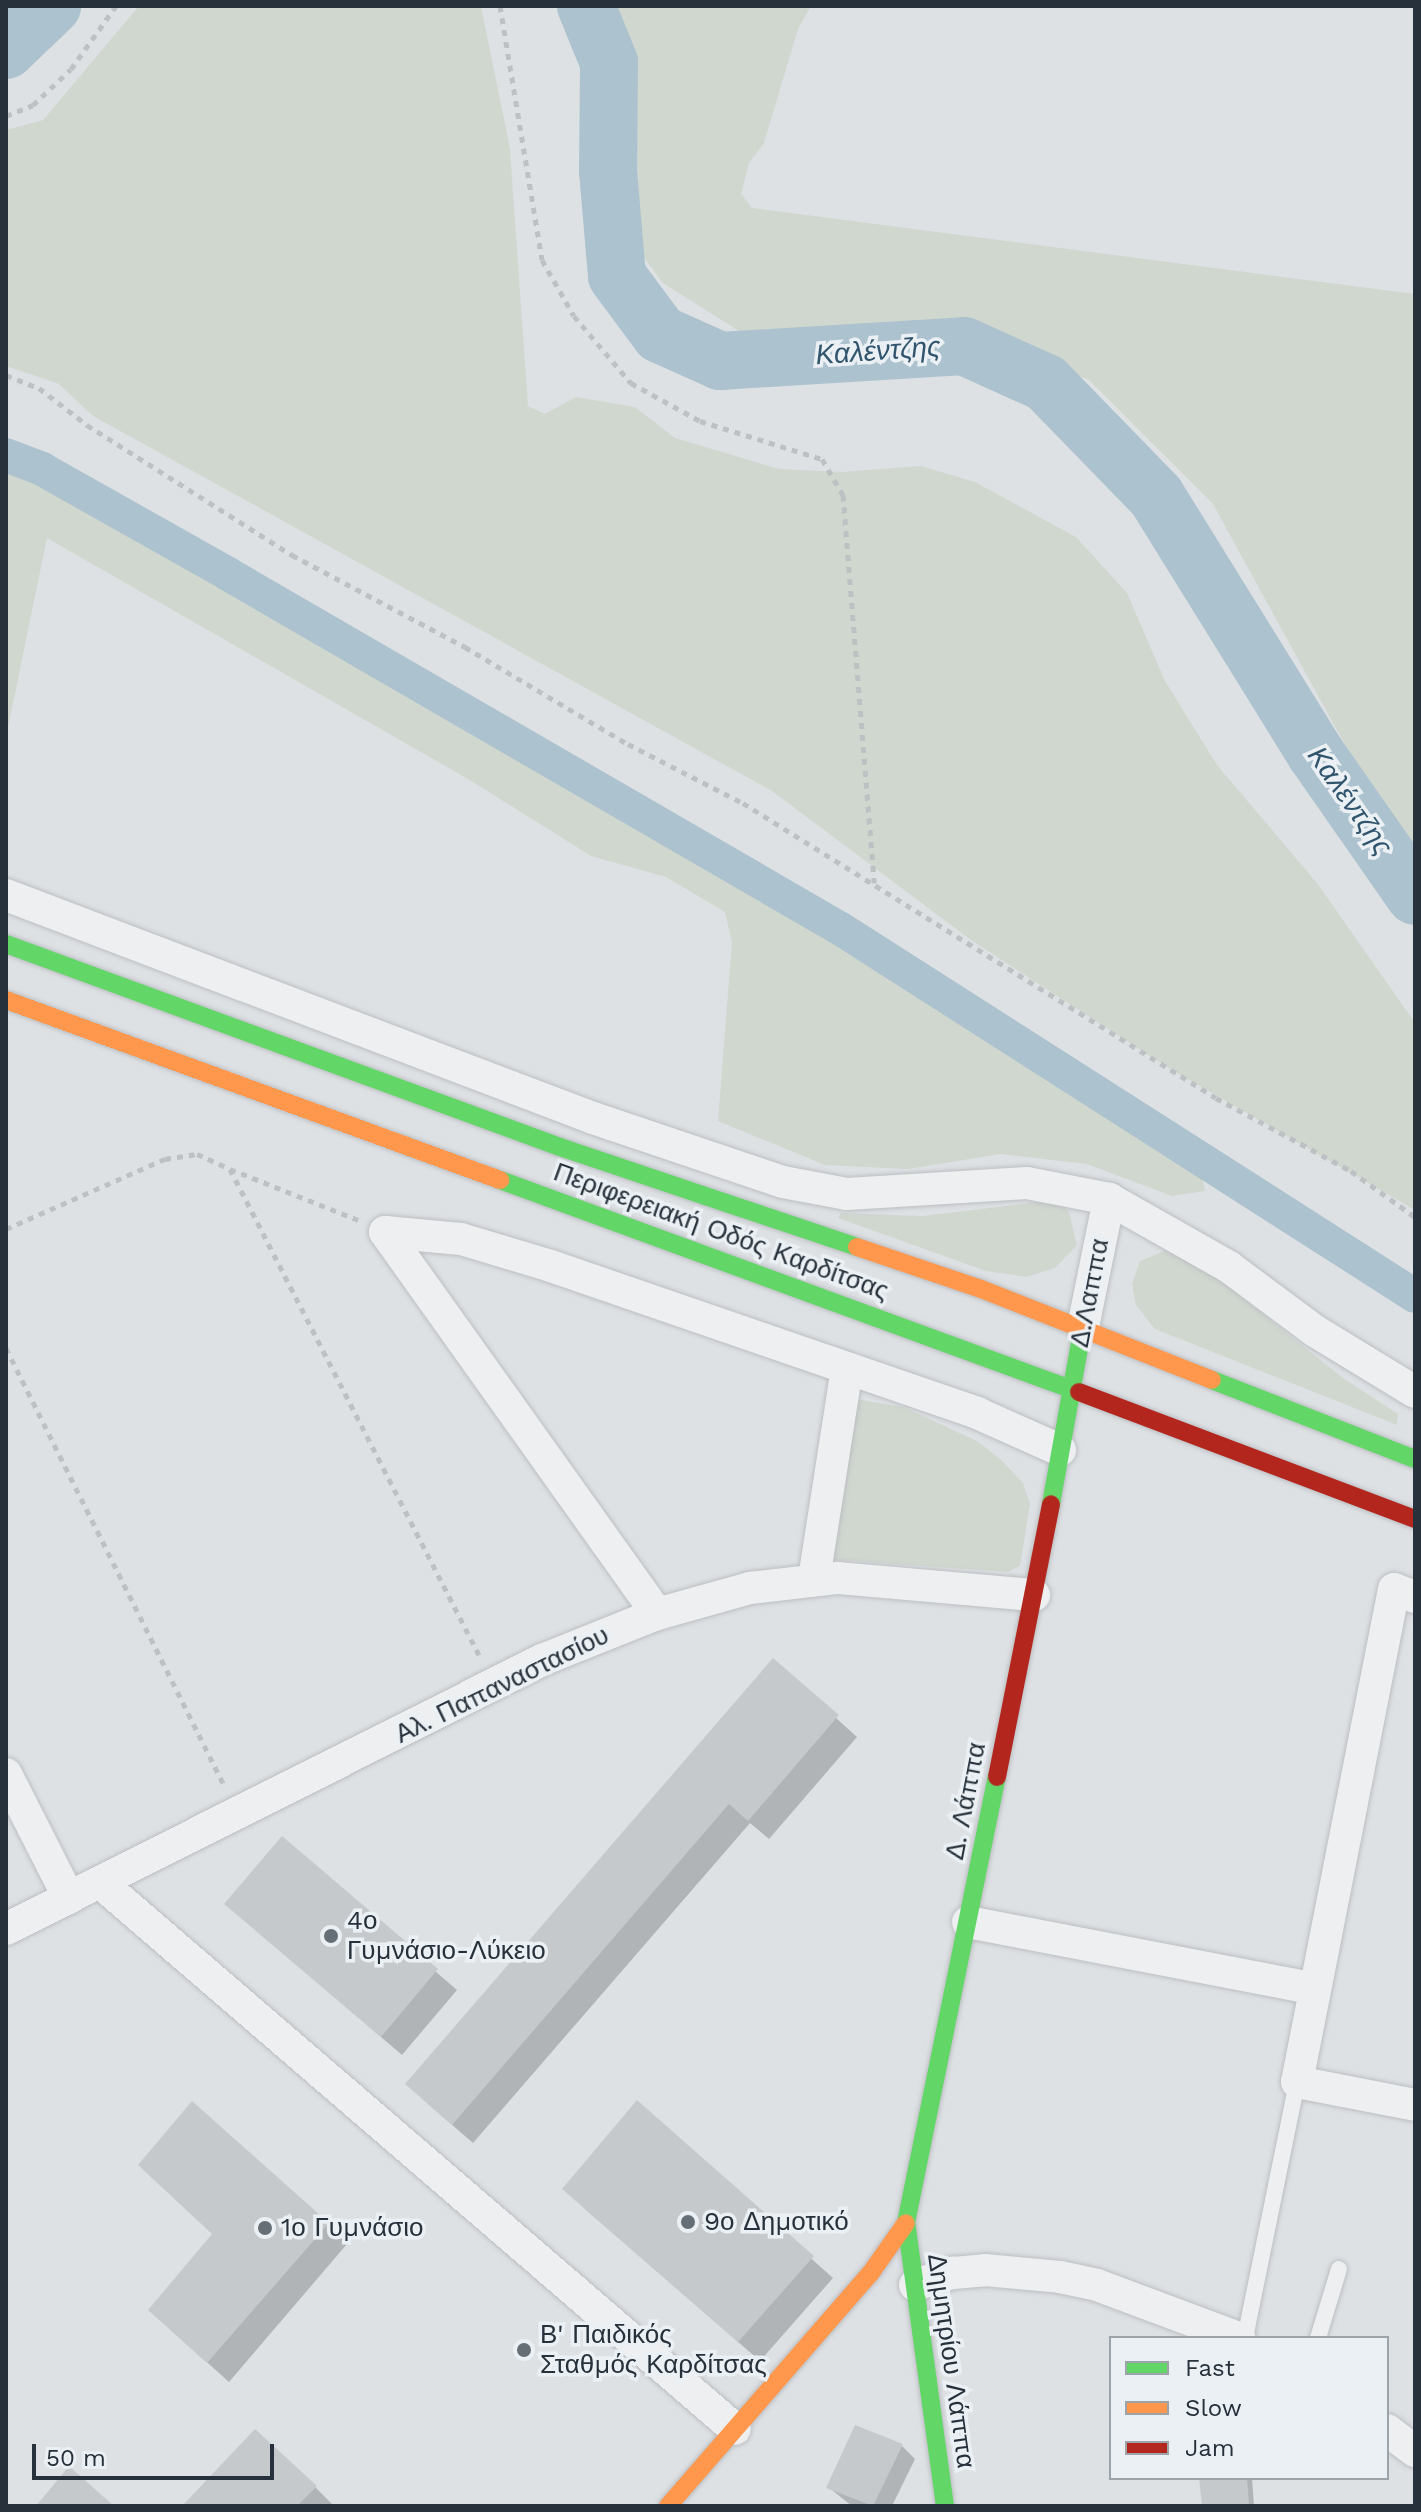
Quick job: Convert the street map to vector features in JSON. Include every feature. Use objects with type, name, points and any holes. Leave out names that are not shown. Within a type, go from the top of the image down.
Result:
[{"type":"main road","name":"Περιφερειακή Οδός Καρδίτσας","points":[[6,944],[560,1147],[1083,1327],[1415,1459]]},
{"type":"main road","name":"Περιφερειακή Οδός Καρδίτσας","points":[[6,1000],[1072,1388],[1415,1519]]},
{"type":"main road","name":"Δ.Λαππα","points":[[1072,1388],[1083,1327]]},
{"type":"main road","name":"Δ. Λάππα","points":[[906,2223],[1034,1595],[1072,1388]]},
{"type":"main road","points":[[668,2506],[870,2274],[906,2223]]},
{"type":"main road","name":"Δημητρίου Λάππα","points":[[906,2223],[945,2506]]},
{"type":"street","points":[[6,895],[593,1118],[783,1182],[847,1194],[1027,1183],[1109,1199],[1229,1267],[1315,1331],[1415,1392]]},
{"type":"street","name":"Δ.Λαππα","points":[[1083,1327],[1109,1199]]},
{"type":"street","points":[[385,1232],[461,1239],[551,1266],[977,1413],[1060,1450]]},
{"type":"street","points":[[385,1232],[657,1614]]},
{"type":"street","points":[[814,1579],[847,1369]]},
{"type":"street","name":"Αλ. Παπαναστασίου","points":[[6,1929],[240,1816],[558,1652],[657,1614],[750,1588],[814,1579],[878,1578],[1034,1595]]},
{"type":"street","points":[[1415,1597],[1394,1589],[1297,2082],[1415,2105]]},
{"type":"street","points":[[6,1774],[69,1898]]},
{"type":"street","points":[[102,1884],[735,2429]]},
{"type":"street","points":[[968,1922],[1315,1989]]},
{"type":"street","points":[[915,2285],[953,2273],[985,2270],[1060,2277],[1136,2298],[1234,2336]]},
{"type":"street","points":[[1389,2432],[1415,2451]]},
{"type":"lane","points":[[1245,2336],[1297,2082]]},
{"type":"lane","points":[[1319,2336],[1339,2269]]},
{"type":"path","points":[[6,116],[33,105],[71,69],[116,6]]},
{"type":"path","points":[[500,6],[542,260],[574,316],[631,383],[700,421],[822,459],[843,495],[874,884]]},
{"type":"path","points":[[6,375],[39,388],[87,425],[292,555],[743,803],[1216,1098],[1351,1171],[1415,1217]]},
{"type":"path","points":[[6,1229],[165,1159],[197,1154],[385,1232]]},
{"type":"path","points":[[230,1169],[495,1685]]},
{"type":"path","points":[[6,1348],[240,1816]]},
{"type":"shaded area","points":[[139,6],[481,6],[510,149],[528,406],[545,414],[576,397],[635,407],[675,438],[779,469],[842,472],[921,466],[975,482],[1076,537],[1127,593],[1165,681],[1217,765],[1317,883],[1415,1023],[1415,1210],[1167,1067],[971,940],[772,791],[93,416],[59,384],[6,366],[6,130],[43,120]]},
{"type":"shaded area","points":[[603,6],[811,6],[798,29],[764,143],[749,163],[741,194],[752,208],[1415,294],[1415,851],[1384,816],[1213,504],[1089,380],[967,329],[739,331],[663,283],[633,243],[631,92]]},
{"type":"shaded area","points":[[6,464],[67,491],[842,943],[1201,1170],[1205,1191],[1172,1196],[1087,1164],[1001,1154],[908,1169],[825,1165],[718,1121],[732,942],[725,912],[666,877],[591,856],[468,779],[47,538],[6,737]]},
{"type":"shaded area","points":[[1046,1201],[1061,1204],[1069,1212],[1077,1245],[1055,1268],[1026,1277],[986,1271],[838,1218],[841,1213],[923,1216]]},
{"type":"shaded area","points":[[1167,1250],[1202,1266],[1343,1378],[1398,1414],[1397,1425],[1155,1329],[1136,1305],[1132,1284],[1140,1261]]},
{"type":"shaded area","points":[[849,1398],[903,1407],[977,1441],[1000,1459],[1023,1483],[1030,1504],[1020,1566],[1008,1572],[825,1559]]},
{"type":"building","points":[[773,1658],[839,1715],[748,1821],[729,1804],[452,2125],[405,2084]]},
{"type":"building","name":"4ο Γυμνάσιο-Λύκειο","points":[[282,1836],[438,1969],[381,2037],[224,1904]]},
{"type":"building","name":"9ο Δημοτικό","points":[[637,2100],[814,2256],[738,2342],[562,2189]]},
{"type":"building","name":"1ο Γυμνάσιο","points":[[192,2101],[329,2223],[207,2363],[148,2310],[212,2234],[138,2165]]},
{"type":"building","points":[[855,2425],[903,2444],[873,2506],[826,2488]]},
{"type":"building","points":[[255,2429],[317,2486],[297,2506],[182,2506]]},
{"type":"building","points":[[69,2466],[114,2506],[36,2506]]},
{"type":"building","points":[[1199,2480],[1247,2480],[1249,2506],[1202,2506]]},
{"type":"waterway","name":"Καλέντζης","points":[[6,50],[52,6]]},
{"type":"waterway","name":"Καλέντζης","points":[[586,6],[609,62],[608,171],[617,276],[660,334],[720,361],[964,346],[1046,383],[1156,496],[1316,754],[1415,896]]},
{"type":"waterway","points":[[6,455],[42,469],[228,574],[841,929],[1415,1296]]},
{"type":"traffic: fast","points":[[6,944],[560,1147],[857,1247]]},
{"type":"traffic: fast","points":[[500,1180],[1079,1392]]},
{"type":"traffic: fast","points":[[1051,1504],[1083,1327]]},
{"type":"traffic: fast","points":[[1212,1380],[1415,1459]]},
{"type":"traffic: fast","points":[[945,2506],[906,2223],[997,1777]]},
{"type":"traffic: slow","points":[[6,1000],[500,1180]]},
{"type":"traffic: slow","points":[[857,1247],[981,1289],[1212,1380]]},
{"type":"traffic: slow","points":[[668,2506],[870,2274],[906,2223]]},
{"type":"traffic: jam","points":[[1079,1392],[1415,1519]]},
{"type":"traffic: jam","points":[[997,1777],[1051,1504]]},
{"type":"place","name":"4ο Γυμνάσιο-Λύκειο","points":[[331,1936]]},
{"type":"place","name":"9ο Δημοτικό","points":[[688,2222]]},
{"type":"place","name":"1ο Γυμνάσιο","points":[[265,2228]]},
{"type":"place","name":"Β' Παιδικός Σταθμός Καρδίτσας","points":[[524,2350]]}]
